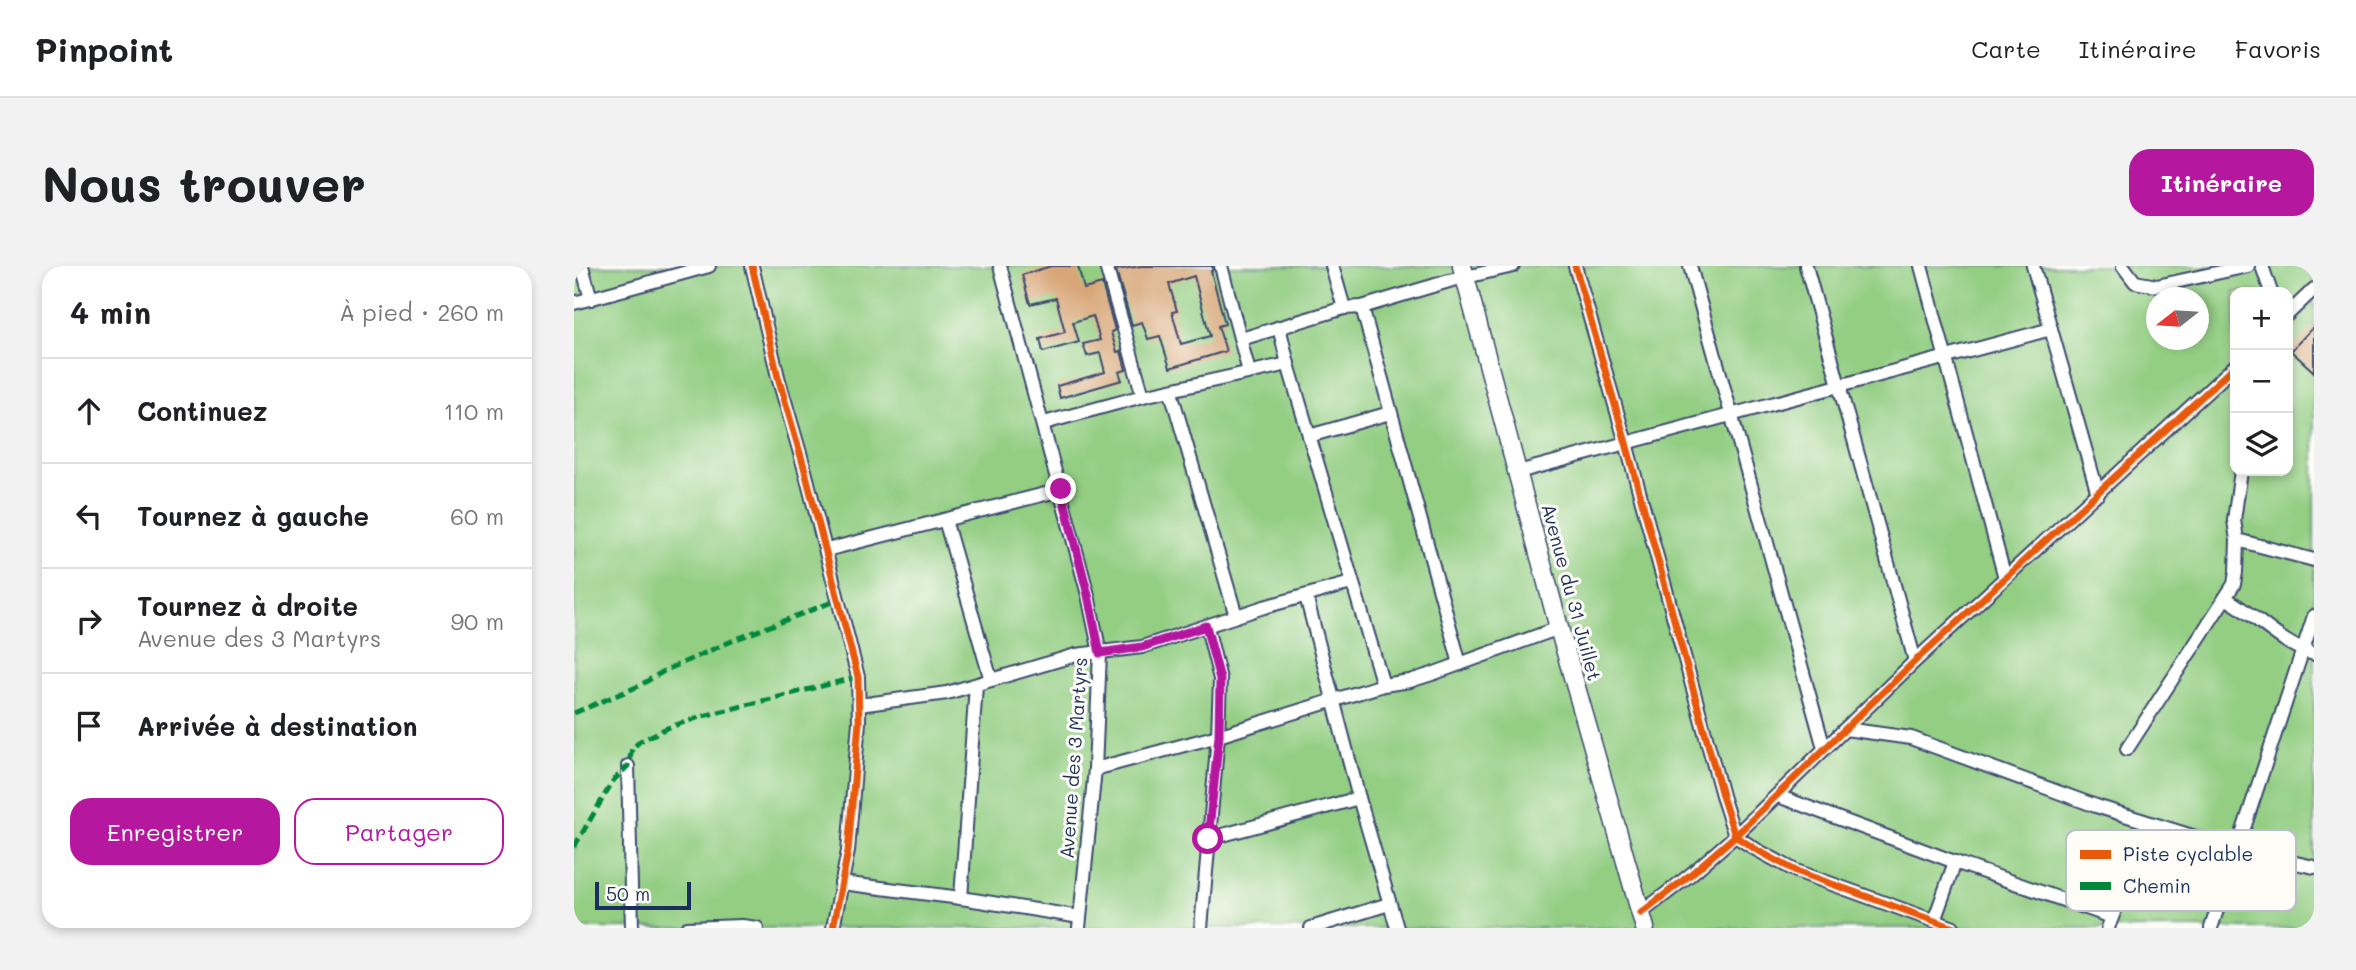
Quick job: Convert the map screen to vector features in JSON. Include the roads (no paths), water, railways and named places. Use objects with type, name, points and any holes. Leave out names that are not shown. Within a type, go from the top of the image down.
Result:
[{"type":"street","points":[[582,266],[591,299]]},
{"type":"street","points":[[574,303],[709,266]]},
{"type":"street","points":[[752,266],[778,377],[858,677],[859,705],[848,851],[834,928]]},
{"type":"street","name":"Avenue des 3 Martyrs","points":[[1000,266],[1061,489],[1100,653],[1095,769],[1080,923]]},
{"type":"street","points":[[1107,266],[1143,396]]},
{"type":"street","points":[[1221,266],[1249,372]]},
{"type":"street","points":[[1332,266],[1343,308]]},
{"type":"street","points":[[1241,339],[1343,308],[1362,307],[1463,272],[1513,266]]},
{"type":"street","points":[[1575,266],[1735,836],[1796,871],[1954,928]]},
{"type":"street","points":[[1690,266],[1824,748]]},
{"type":"street","points":[[1806,266],[1915,661]]},
{"type":"street","points":[[1921,266],[2005,578]]},
{"type":"street","points":[[2033,266],[2098,494]]},
{"type":"street","points":[[2123,266],[2135,282],[2157,286],[2248,266]]},
{"type":"street","points":[[2262,266],[2269,287]]},
{"type":"street","name":"Avenue du 31 Juillet","points":[[1463,272],[1559,628],[1643,920]]},
{"type":"street","points":[[2293,309],[2314,289]]},
{"type":"street","points":[[1362,307],[1460,664]]},
{"type":"street","points":[[1279,327],[1351,583],[1383,685]]},
{"type":"street","points":[[1518,472],[2051,329]]},
{"type":"street","points":[[1044,424],[1143,396],[1171,392],[1288,364]]},
{"type":"street","points":[[1643,920],[1735,836],[1915,661],[2230,371]]},
{"type":"street","points":[[1171,392],[1236,616]]},
{"type":"street","points":[[1309,436],[1390,413]]},
{"type":"street","points":[[2127,749],[2234,584],[2237,540],[2234,520],[2240,476]]},
{"type":"street","points":[[826,550],[1061,489]]},
{"type":"street","points":[[944,520],[991,680]]},
{"type":"street","points":[[2237,540],[2314,560]]},
{"type":"street","points":[[859,705],[947,693],[1076,655],[1142,647],[1236,616],[1351,583]]},
{"type":"street","points":[[1306,596],[1359,798],[1397,928]]},
{"type":"street","points":[[2225,598],[2308,653]]},
{"type":"street","points":[[2244,830],[2308,653],[2314,616]]},
{"type":"street","points":[[1201,928],[1219,736],[1220,679],[1206,626]]},
{"type":"street","points":[[1095,769],[1219,736],[1383,685],[1410,681],[1559,628]]},
{"type":"street","points":[[961,898],[976,685]]},
{"type":"street","points":[[1845,729],[1911,738],[2035,785],[2171,830]]},
{"type":"street","points":[[628,766],[632,928]]},
{"type":"street","points":[[1777,796],[2066,906]]},
{"type":"street","points":[[1208,839],[1359,798]]},
{"type":"street","points":[[2145,830],[2148,823]]},
{"type":"street","points":[[1934,921],[1955,862]]},
{"type":"street","points":[[2296,863],[2314,867]]},
{"type":"street","points":[[841,883],[961,898],[1080,923]]},
{"type":"street","points":[[1311,928],[1389,904]]},
{"type":"street","points":[[2080,911],[2110,923]]},
{"type":"street","points":[[2211,928],[2217,911]]},
{"type":"street","points":[[687,928],[757,928]]}]
